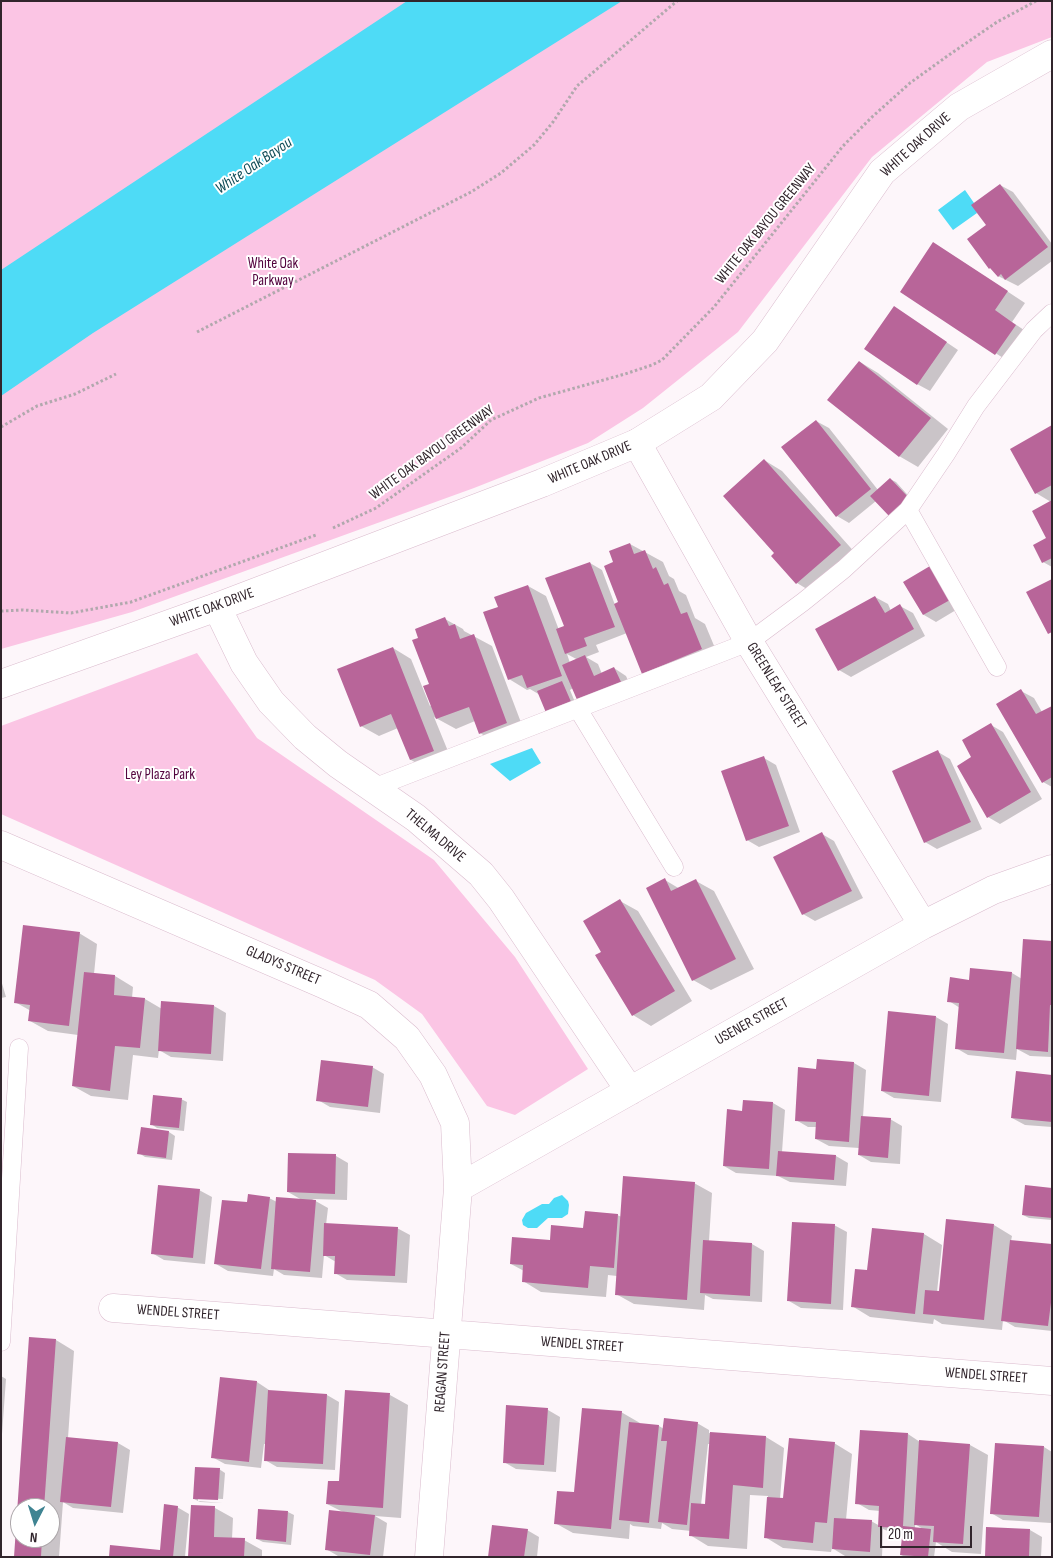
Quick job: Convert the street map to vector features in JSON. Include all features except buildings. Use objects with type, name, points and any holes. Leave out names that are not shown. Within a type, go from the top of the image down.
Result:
[{"type":"street","name":"WHITE OAK DRIVE","points":[[1,684],[217,606],[542,483],[637,443],[711,397],[765,341],[882,172],[959,107],[1052,54]]},
{"type":"street","name":"GREENLEAF STREET","points":[[637,443],[749,642],[923,925]]},
{"type":"street","name":"THELMA DRIVE","points":[[217,606],[244,663],[271,702],[305,737],[338,764],[416,818],[480,874],[501,899],[630,1091]]},
{"type":"street","name":"GLADYS STREET","points":[[1,845],[369,1005],[407,1038],[433,1075],[455,1123],[458,1188]]},
{"type":"street","name":"USENER STREET","points":[[458,1188],[923,925],[993,890],[1052,869]]},
{"type":"street","name":"REAGAN STREET","points":[[429,1557],[458,1188]]},
{"type":"street","name":"WENDEL STREET","points":[[113,1308],[1052,1381]]},
{"type":"lane","points":[[372,788],[749,642],[804,602],[844,569],[908,510],[976,406],[1034,330],[1052,313]]},
{"type":"lane","points":[[908,510],[997,667]]},
{"type":"lane","points":[[578,709],[674,867]]},
{"type":"lane","points":[[1,1342],[5,1219],[19,1048]]},
{"type":"path","points":[[197,332],[471,192],[501,173],[534,145],[553,122],[577,86],[677,1]]},
{"type":"path","name":"WHITE OAK BAYOU GREENWAY","points":[[332,529],[376,508],[461,448],[491,420],[539,398],[625,374],[662,360],[714,307],[843,146],[872,116],[910,83],[946,57],[997,22],[1036,1]]},
{"type":"path","points":[[1,427],[37,406],[74,394],[116,374]]},
{"type":"path","points":[[1,611],[23,610],[71,613],[131,602],[323,532]]},
{"type":"green space","name":"White Oak Parkway","points":[[1,1],[1052,1],[1052,37],[987,62],[872,157],[738,332],[643,408],[588,443],[474,488],[132,612],[1,649]]},
{"type":"green space","name":"Ley Plaza Park","points":[[197,653],[257,738],[434,860],[515,957],[588,1069],[515,1115],[487,1106],[422,1014],[375,980],[1,814],[1,726]]},
{"type":"water","name":"White Oak Bayou","points":[[407,1],[622,1],[93,333],[1,396],[1,270]]},
{"type":"water","points":[[965,190],[974,203],[977,213],[953,230],[938,210]]},
{"type":"water","points":[[532,748],[541,763],[510,781],[490,764]]},
{"type":"water","points":[[562,1195],[568,1201],[568,1214],[562,1218],[548,1218],[537,1228],[528,1228],[523,1225],[522,1220],[526,1213],[542,1204],[549,1204],[554,1198]]}]
